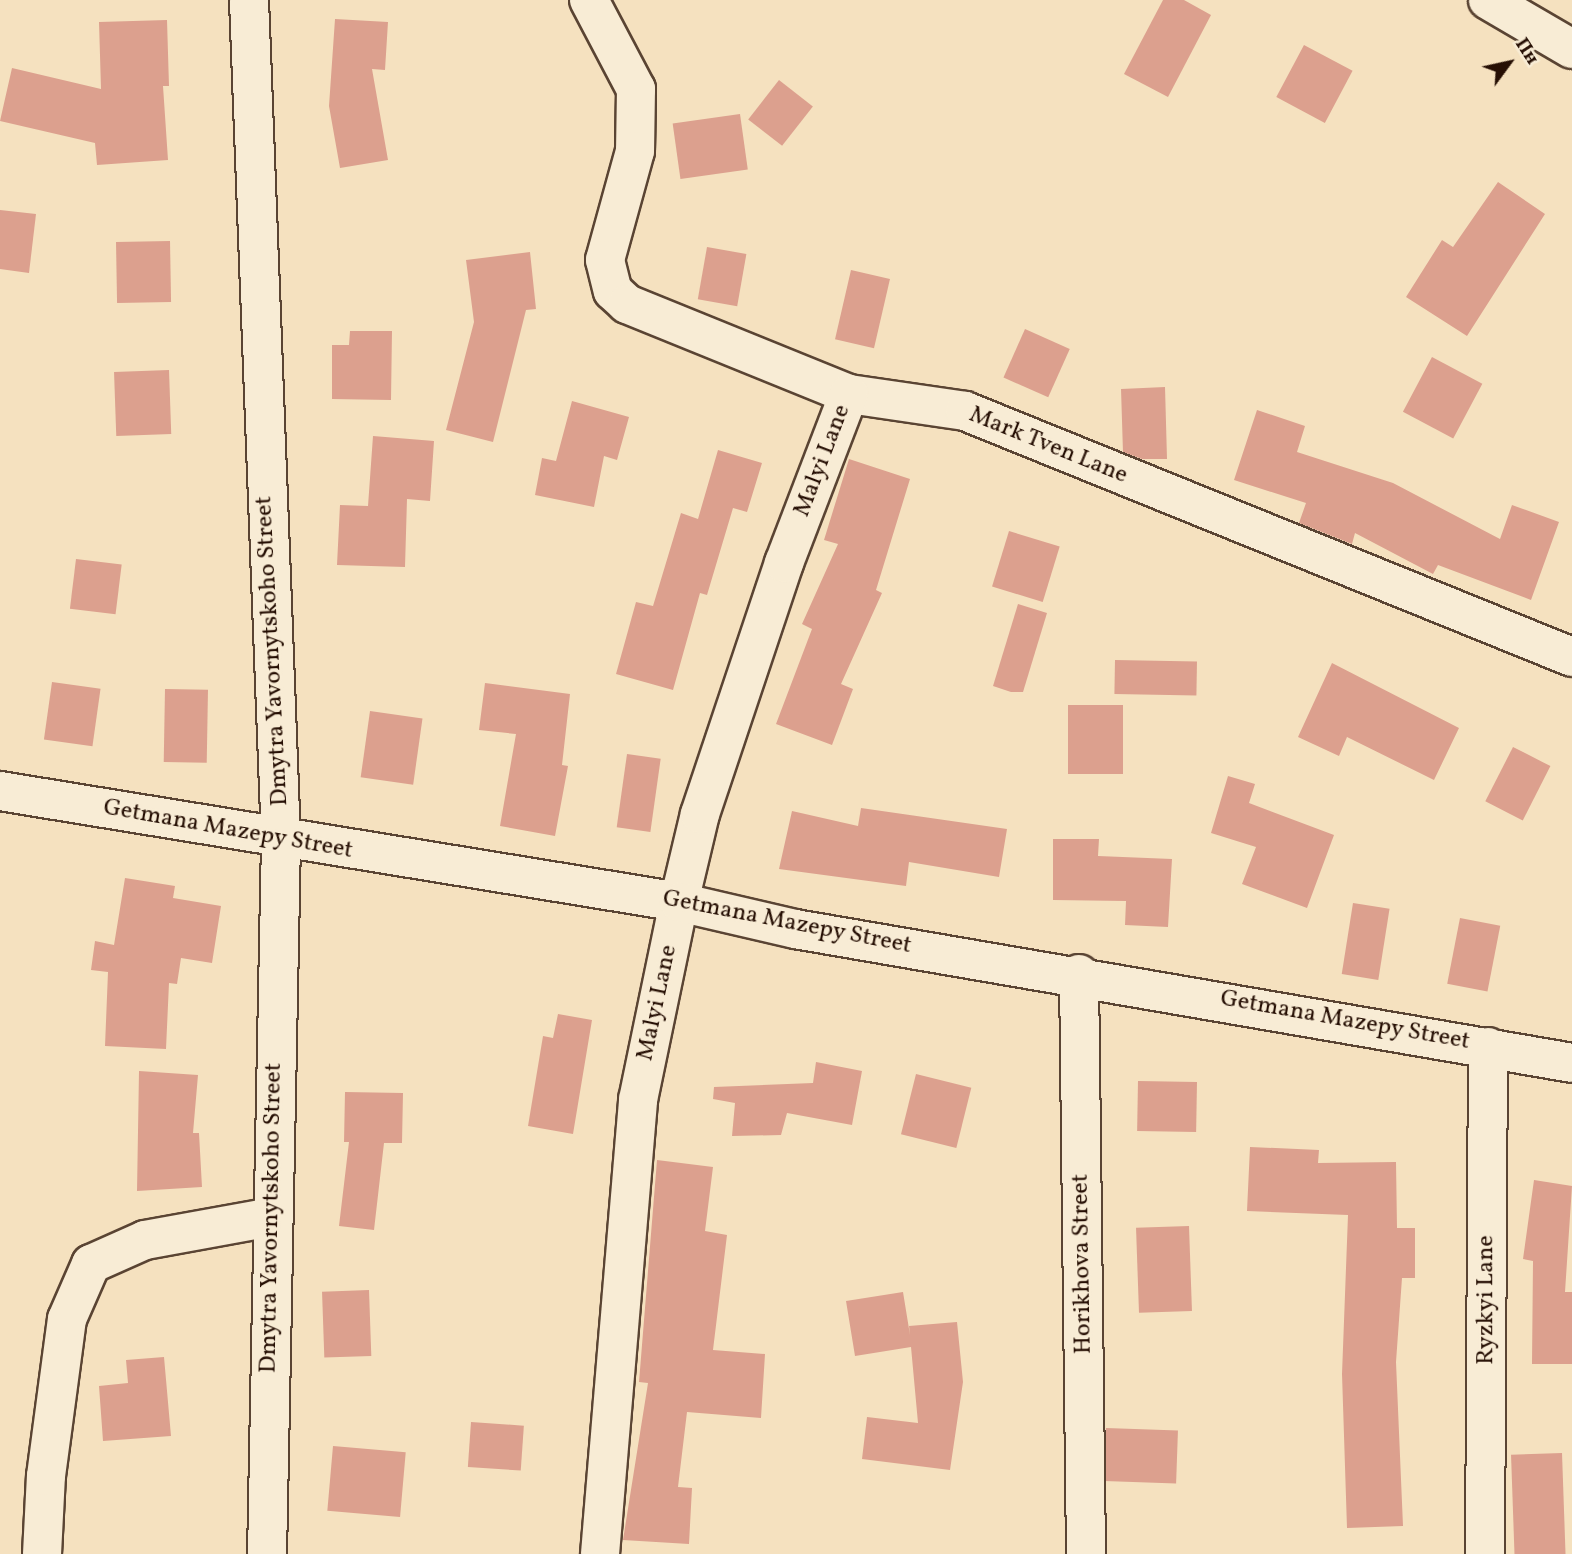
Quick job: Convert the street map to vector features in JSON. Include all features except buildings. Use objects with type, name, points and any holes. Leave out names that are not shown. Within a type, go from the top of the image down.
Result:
[{"type":"street","name":"Dmytra Yavornytskoho Street","points":[[248,0],[281,840],[271,1217],[267,1554]]},
{"type":"street","name":"Mark Tven Lane","points":[[589,0],[636,89],[635,151],[605,260],[613,290],[626,304],[849,394],[965,411],[1572,657]]},
{"type":"street","points":[[1488,0],[1572,49]]},
{"type":"street","name":"Malyi Lane","points":[[600,1554],[638,1100],[679,902],[700,814],[784,564],[849,394]]},
{"type":"street","name":"Getmana Mazepy Street","points":[[0,791],[281,840],[679,902],[795,929],[1079,974],[1572,1063]]},
{"type":"street","name":"Horikhova Street","points":[[1079,974],[1086,1554]]},
{"type":"street","name":"Ryzkyi Lane","points":[[1485,1554],[1488,1047]]},
{"type":"street","points":[[42,1554],[46,1476],[67,1318],[91,1264],[145,1240],[271,1217]]}]
